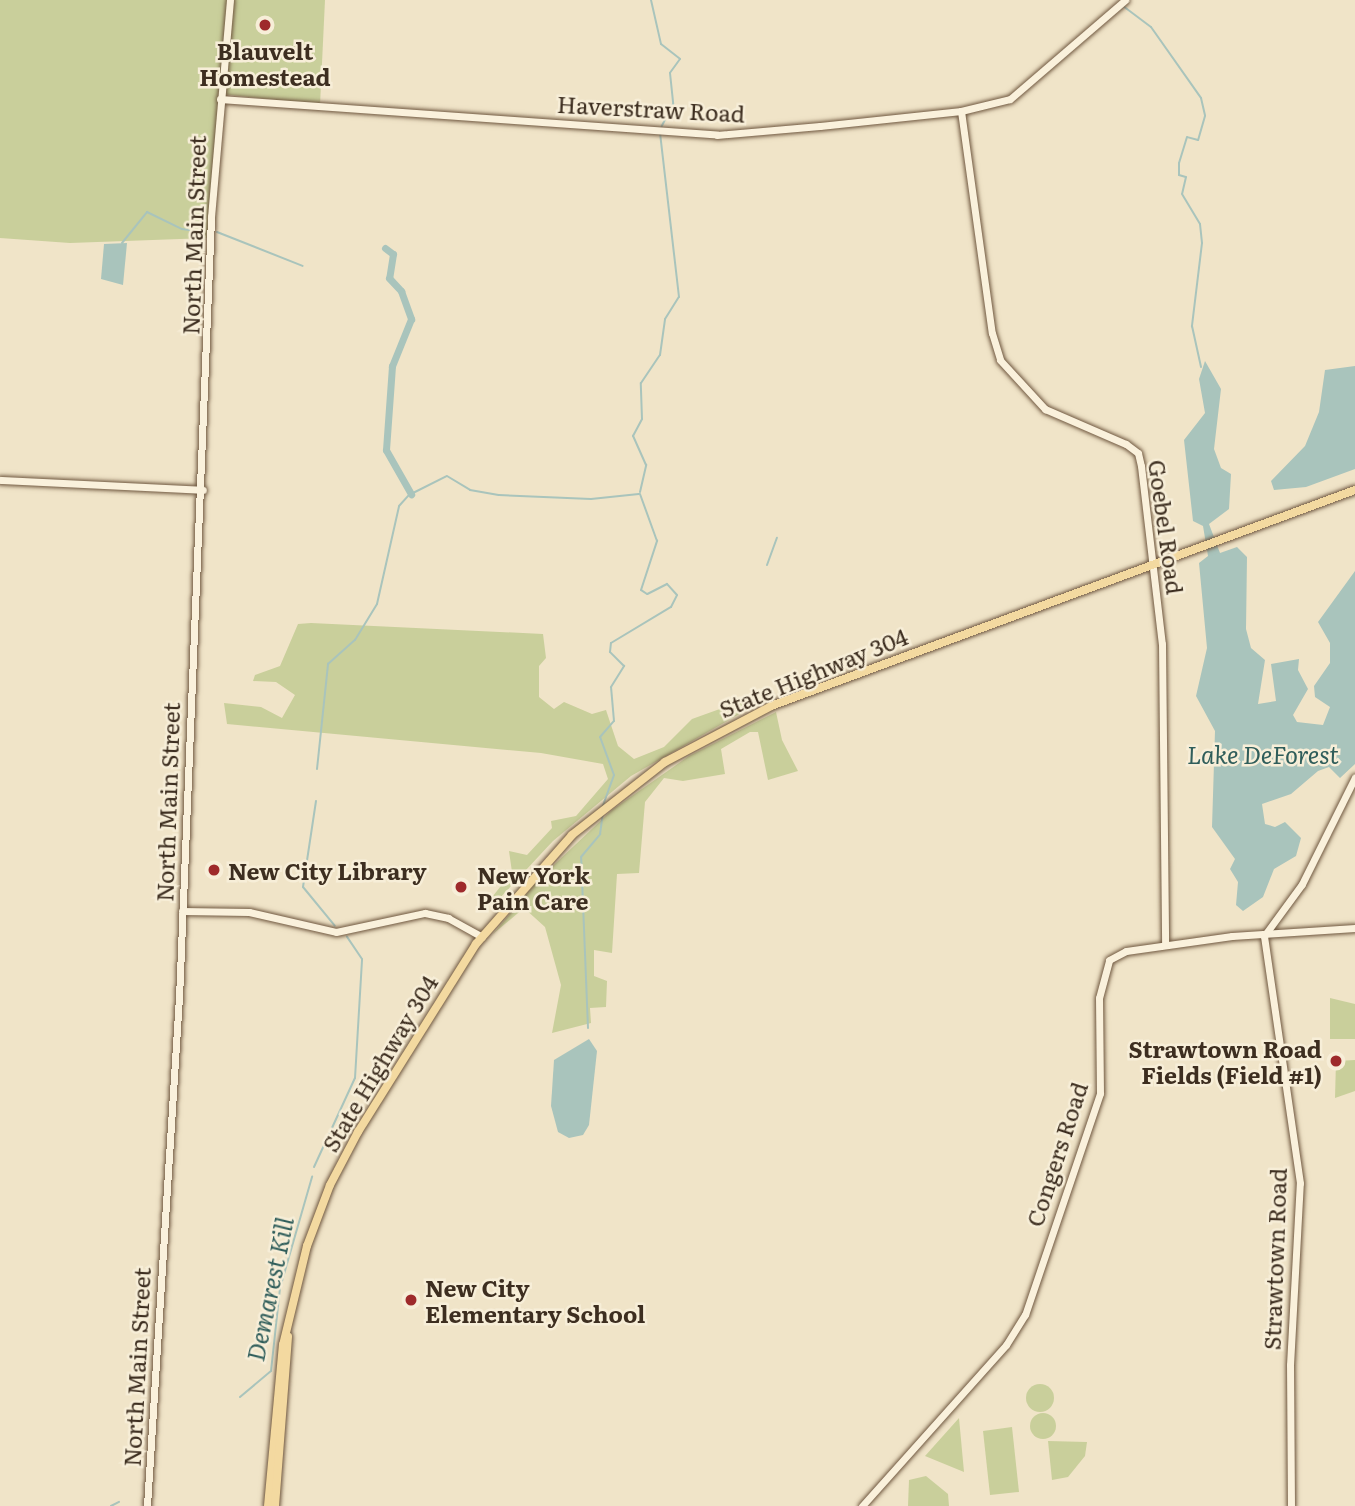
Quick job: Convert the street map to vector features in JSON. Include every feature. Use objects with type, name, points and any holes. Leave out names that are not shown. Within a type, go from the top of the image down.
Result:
[{"type":"main road","name":"State Highway 304","points":[[268,1506],[288,1326],[309,1239],[339,1166],[481,937],[532,875],[597,812],[683,751],[771,706],[1355,490]]},
{"type":"main road","name":"State Highway 304","points":[[275,1506],[288,1326]]},
{"type":"street","name":"North Main Street","points":[[147,1506],[182,911],[218,118],[230,0]]},
{"type":"street","name":"Haverstraw Road","points":[[220,99],[717,135],[961,111],[997,104],[1021,92],[1125,0]]},
{"type":"street","points":[[218,118],[225,104],[240,101]]},
{"type":"street","name":"Goebel Road","points":[[961,111],[994,348],[1045,409],[1097,429],[1138,453],[1162,644],[1165,945]]},
{"type":"street","points":[[0,480],[203,490]]},
{"type":"street","points":[[1265,932],[1302,884],[1355,777]]},
{"type":"street","points":[[182,911],[242,911],[336,932],[431,914],[481,937]]},
{"type":"street","name":"Congers Road","points":[[862,1506],[1020,1323],[1100,1093],[1099,998],[1106,965],[1119,953],[1165,945],[1265,932],[1355,928]]},
{"type":"street","name":"Strawtown Road","points":[[1265,932],[1300,1183],[1290,1378],[1291,1506]]},
{"type":"green space","points":[[0,0],[229,0],[208,238],[70,243],[0,238]]},
{"type":"green space","points":[[231,0],[325,0],[320,105],[222,94]]},
{"type":"green space","points":[[298,624],[543,634],[546,658],[539,666],[539,697],[554,709],[564,702],[592,714],[606,710],[618,746],[634,759],[664,747],[692,719],[742,701],[764,700],[631,776],[553,841],[498,900],[489,901],[512,872],[509,851],[527,855],[552,828],[551,821],[576,816],[608,779],[603,764],[541,753],[227,724],[224,703],[261,707],[282,718],[295,695],[276,682],[253,681],[255,675],[280,666]]},
{"type":"green space","points":[[776,712],[782,740],[798,771],[768,780],[758,732],[750,732],[721,749],[725,774],[683,781],[664,778],[645,802],[639,873],[617,874],[612,953],[594,950],[594,976],[607,981],[606,1007],[590,1008],[591,1023],[552,1033],[561,985],[545,927],[524,908],[493,934],[539,879],[612,810],[689,756]]},
{"type":"green space","points":[[1330,998],[1355,1004],[1355,1039],[1330,1039]]},
{"type":"green space","points":[[1355,1060],[1355,1091],[1335,1098],[1336,1061]]},
{"type":"green space","points":[[1040,1384],[1050,1388],[1054,1398],[1050,1408],[1040,1412],[1030,1408],[1026,1398],[1030,1388]]},
{"type":"green space","points":[[1043,1413],[1052,1417],[1056,1426],[1052,1435],[1043,1439],[1034,1435],[1030,1426],[1034,1417]]},
{"type":"green space","points":[[959,1418],[964,1472],[925,1456]]},
{"type":"green space","points":[[1012,1427],[1019,1492],[990,1495],[983,1431]]},
{"type":"green space","points":[[1048,1441],[1087,1442],[1085,1456],[1068,1477],[1052,1480]]},
{"type":"green space","points":[[926,1476],[948,1494],[949,1506],[908,1506],[909,1480]]},
{"type":"water","points":[[127,243],[123,285],[101,279],[104,244]]},
{"type":"water","name":"Lake DeForest","points":[[1205,361],[1221,389],[1214,449],[1221,468],[1231,474],[1229,509],[1209,524],[1220,553],[1237,547],[1247,557],[1246,629],[1251,648],[1265,660],[1258,704],[1276,701],[1271,664],[1299,659],[1298,670],[1308,689],[1293,715],[1297,722],[1323,725],[1330,707],[1315,697],[1314,686],[1330,663],[1330,643],[1318,622],[1355,571],[1355,764],[1340,778],[1329,767],[1318,771],[1291,794],[1262,804],[1265,824],[1275,827],[1285,822],[1301,838],[1296,856],[1274,869],[1263,897],[1243,911],[1236,905],[1238,882],[1230,869],[1235,859],[1212,827],[1215,731],[1196,696],[1207,648],[1199,563],[1208,556],[1203,526],[1193,521],[1184,440],[1205,413],[1199,379]]},
{"type":"water","points":[[1355,366],[1355,469],[1306,487],[1274,490],[1271,481],[1305,446],[1319,412],[1325,370]]},
{"type":"water","points":[[589,1039],[597,1051],[589,1125],[583,1135],[569,1138],[558,1132],[551,1106],[554,1060]]},
{"type":"waterway","name":"Demarest Kill","points":[[651,0],[661,44],[680,59],[670,73],[673,104],[662,126]]},
{"type":"waterway","points":[[1123,6],[1151,27],[1201,98],[1205,116],[1198,140],[1187,137],[1179,163],[1179,175],[1186,177],[1182,194],[1200,224],[1202,243],[1192,326],[1201,367]]},
{"type":"waterway","name":"Demarest Kill","points":[[640,492],[646,465],[633,436],[642,419],[641,383],[660,355],[665,319],[679,297],[660,134]]},
{"type":"waterway","points":[[122,243],[147,212],[182,229],[204,232]]},
{"type":"waterway","points":[[217,232],[303,266]]},
{"type":"waterway","points":[[385,248],[393,254],[389,278],[401,291],[411,319],[392,366],[386,450],[411,494]]},
{"type":"waterway","name":"Demarest Kill","points":[[317,769],[328,664],[355,640],[377,604],[399,506],[409,495],[447,476],[470,490],[499,495],[591,499],[639,494]]},
{"type":"waterway","points":[[602,808],[614,775],[600,737],[614,721],[611,687],[624,666],[610,652],[611,643],[671,607],[677,595],[667,584],[647,594],[641,590],[657,541],[640,494]]},
{"type":"waterway","points":[[767,565],[777,538]]},
{"type":"waterway","name":"Demarest Kill","points":[[316,801],[303,887],[335,926]]},
{"type":"waterway","points":[[588,1028],[581,857],[600,834],[603,813]]},
{"type":"waterway","name":"Demarest Kill","points":[[314,1167],[355,1078],[362,959],[347,937]]},
{"type":"waterway","name":"Demarest Kill","points":[[240,1397],[271,1371],[280,1288],[312,1177]]},
{"type":"waterway","name":"Demarest Kill","points":[[111,1506],[119,1502]]},
{"type":"place","name":"Blauvelt Homestead","points":[[265,25]]},
{"type":"place","name":"New City Library","points":[[214,870]]},
{"type":"place","name":"New York Pain Care","points":[[461,887]]},
{"type":"place","name":"Strawtown Road Fields (Field #1)","points":[[1336,1061]]},
{"type":"place","name":"New City Elementary School","points":[[411,1300]]}]
